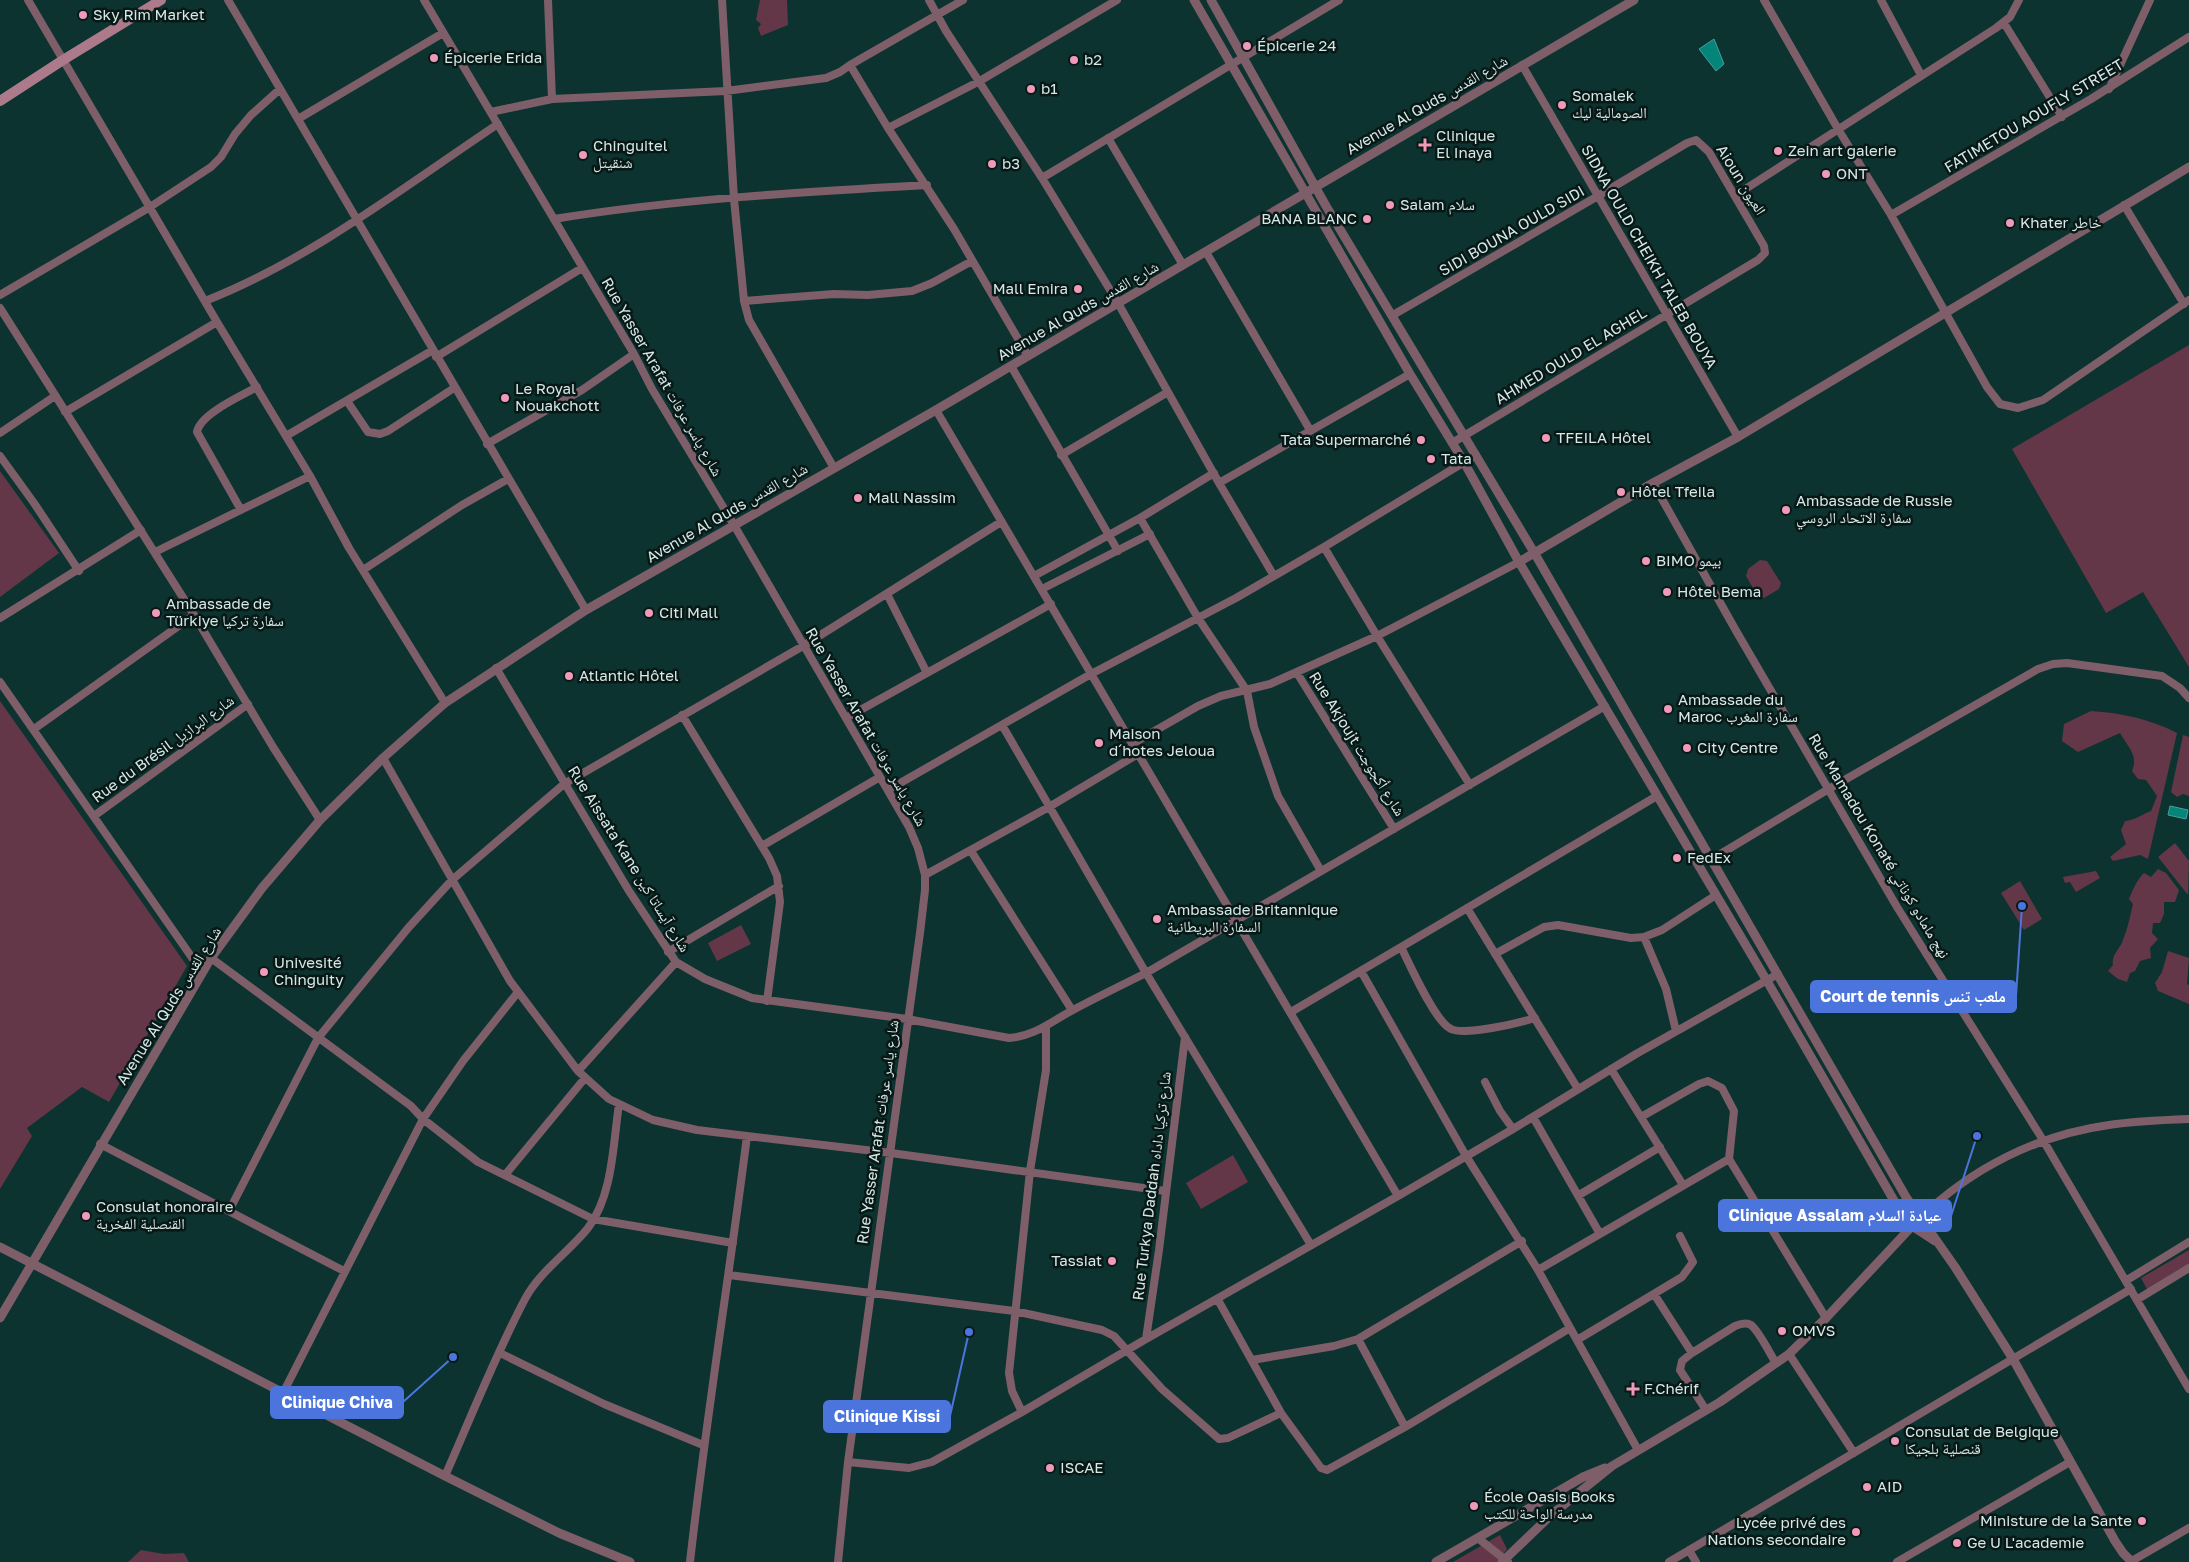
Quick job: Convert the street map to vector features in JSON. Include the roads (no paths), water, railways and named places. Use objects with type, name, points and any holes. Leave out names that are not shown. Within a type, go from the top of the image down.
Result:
[{"type":"main road","points":[[0,101],[162,0]]},
{"type":"street","points":[[28,0],[217,322],[310,476],[362,570],[445,703]]},
{"type":"street","points":[[228,0],[586,610]]},
{"type":"street","name":"Rue Yasser Arafat شارع ياسر عرفات","points":[[424,0],[634,354],[657,397],[734,525],[888,790],[914,838],[924,875],[925,890],[920,933],[907,1019],[891,1153],[870,1293],[848,1462],[838,1562]]},
{"type":"street","points":[[548,0],[552,99]]},
{"type":"street","points":[[722,0],[726,91],[744,301],[749,320],[834,468]]},
{"type":"street","points":[[929,0],[946,31],[1042,178],[1118,303],[1219,483],[1274,576]]},
{"type":"street","points":[[491,112],[552,99],[726,91],[826,78],[840,72],[962,0]]},
{"type":"street","points":[[888,128],[978,82],[1117,0]]},
{"type":"street","points":[[1194,0],[1410,374],[1464,462],[1519,562],[1767,981],[1896,1204],[1912,1226],[1935,1241]]},
{"type":"street","points":[[1211,0],[1315,187],[1535,554],[1906,1197],[1955,1267],[2013,1359],[2070,1462],[2128,1560],[2189,1528]]},
{"type":"street","points":[[1042,178],[1339,0]]},
{"type":"street","name":"Avenue Al Quds شارع القدس","points":[[0,1318],[100,1144],[211,958],[262,888],[320,820],[383,758],[445,703],[586,610],[936,410],[1634,0]]},
{"type":"street","points":[[1764,0],[1838,129],[1891,215],[1986,387],[2000,404],[2018,408],[2043,400],[2186,302],[2124,205]]},
{"type":"street","points":[[1881,0],[1921,75]]},
{"type":"street","points":[[1736,195],[2004,23],[2010,17],[2019,0]]},
{"type":"street","points":[[2109,89],[2150,0]]},
{"type":"street","points":[[2004,23],[2062,116]]},
{"type":"street","points":[[298,119],[443,33]]},
{"type":"street","name":"FATIMETOU AOUFLY STREET","points":[[1891,215],[2109,89],[2189,38]]},
{"type":"street","points":[[850,65],[888,128],[927,185],[1028,356]]},
{"type":"street","name":"SIDNA OULD CHEIKH TALEB BOUYA","points":[[1522,65],[1738,437]]},
{"type":"street","points":[[0,295],[150,207],[211,167],[222,157],[236,134],[251,115],[280,89]]},
{"type":"street","points":[[205,301],[280,266],[356,219],[498,124]]},
{"type":"street","points":[[1108,138],[1183,265]]},
{"type":"street","name":"SIDI BOUNA OULD SIDI","points":[[1392,315],[1687,143],[1696,140]]},
{"type":"street","name":"Aioun العيون","points":[[1696,140],[1709,152],[1760,237]]},
{"type":"street","points":[[1132,744],[1198,706],[1220,696],[1247,691],[1298,673],[1377,636],[1535,554],[1653,484],[1738,437],[2189,166]]},
{"type":"street","points":[[554,219],[628,207],[693,200],[734,199],[927,185]]},
{"type":"street","name":"AHMED OULD EL AGHEL","points":[[1452,443],[1758,260],[1765,253],[1760,237]]},
{"type":"street","points":[[1206,252],[1310,430]]},
{"type":"street","points":[[744,301],[834,294],[868,295],[912,291],[932,283],[972,261]]},
{"type":"street","points":[[286,436],[582,268]]},
{"type":"street","points":[[0,308],[155,552],[273,747],[320,820]]},
{"type":"street","points":[[65,412],[217,322]]},
{"type":"street","points":[[487,444],[582,390],[634,354]]},
{"type":"street","points":[[1010,366],[1118,551]]},
{"type":"street","points":[[1219,483],[1410,374]]},
{"type":"street","points":[[240,510],[197,432],[200,423],[207,416],[256,387]]},
{"type":"street","points":[[347,401],[368,432],[380,434],[388,432],[454,388]]},
{"type":"street","points":[[1062,455],[1168,392]]},
{"type":"street","points":[[0,433],[55,396]]},
{"type":"street","points":[[936,410],[1000,522],[1051,604],[1398,1196]]},
{"type":"street","points":[[888,790],[1091,674],[1274,576],[1476,455]]},
{"type":"street","points":[[0,456],[79,570]]},
{"type":"street","points":[[1034,576],[1140,518],[1214,474]]},
{"type":"street","points":[[155,552],[310,476]]},
{"type":"street","points":[[362,570],[508,479]]},
{"type":"street","name":"Rue Mamadou Konaté نهج مامادو كوناتي","points":[[1653,484],[1827,790],[1897,907],[2043,1140],[2127,1280],[2189,1389]]},
{"type":"street","points":[[1140,518],[1198,618],[1247,691],[1254,727],[1278,796],[1321,871]]},
{"type":"street","points":[[229,1212],[318,1038],[409,927],[452,880],[564,784],[803,646],[1000,522]]},
{"type":"street","points":[[0,618],[141,530]]},
{"type":"street","points":[[1042,589],[1150,534]]},
{"type":"street","points":[[1324,547],[1377,636],[1470,784]]},
{"type":"street","points":[[886,594],[927,673]]},
{"type":"street","points":[[846,718],[1051,604]]},
{"type":"street","points":[[34,729],[194,615]]},
{"type":"street","points":[[1712,859],[1827,790],[2038,669],[2053,664],[2083,664],[2162,676],[2180,688],[2189,698]]},
{"type":"street","name":"Rue Aissata Kane شارع آيساتا كين","points":[[496,668],[564,784],[676,962],[722,987],[767,1001],[907,1019],[1009,1038],[1025,1037],[1046,1027],[1072,1010],[1146,973],[1605,706]]},
{"type":"street","name":"Rue Akjoujt شارع أكجوجت","points":[[1298,673],[1394,829]]},
{"type":"street","points":[[0,682],[202,972]]},
{"type":"street","name":"Rue du Brésil شارع البرازيل","points":[[94,816],[248,704]]},
{"type":"street","points":[[682,715],[774,867],[779,886],[780,902],[767,1001]]},
{"type":"street","points":[[1002,725],[1146,973],[1312,1245]]},
{"type":"street","points":[[924,875],[1050,807],[1138,754]]},
{"type":"street","points":[[383,758],[518,992],[578,1071],[609,1099],[618,1104],[653,1120],[697,1130],[1030,1171],[1166,1191]]},
{"type":"street","points":[[762,846],[880,777]]},
{"type":"street","points":[[1291,1012],[1657,796]]},
{"type":"street","points":[[971,851],[1072,1010]]},
{"type":"street","points":[[668,952],[779,886]]},
{"type":"street","points":[[1495,954],[1544,927],[1558,925],[1614,935],[1644,938],[1662,930],[1716,895]]},
{"type":"street","points":[[1467,908],[1578,1089]]},
{"type":"street","points":[[1644,938],[1666,989],[1676,1031]]},
{"type":"street","points":[[1400,947],[1435,1013],[1443,1024],[1451,1030],[1461,1031],[1500,1026],[1535,1018]]},
{"type":"street","points":[[211,958],[411,1106],[423,1119],[478,1162],[593,1219],[732,1243]]},
{"type":"street","points":[[578,1071],[676,962]]},
{"type":"street","points":[[1361,971],[1466,1156],[1522,1242],[1638,1450]]},
{"type":"street","points":[[848,1462],[901,1468],[917,1467],[932,1462],[1146,1339],[1218,1300],[1513,1129],[1611,1068],[1778,974]]},
{"type":"street","points":[[283,1393],[423,1119],[468,1053],[518,992]]},
{"type":"street","points":[[1022,1412],[1012,1391],[1009,1372],[1030,1171],[1046,1070],[1046,1027]]},
{"type":"street","name":"Rue Turkya Daddah شارع تركيا داداه","points":[[1146,1339],[1185,1037]]},
{"type":"street","points":[[1611,1068],[1683,1186]]},
{"type":"street","points":[[505,1176],[585,1078]]},
{"type":"street","points":[[1641,1117],[1699,1084],[1708,1081],[1722,1088],[1734,1111],[1729,1159],[1826,1318]]},
{"type":"street","points":[[1485,1082],[1500,1111],[1513,1129]]},
{"type":"street","points":[[445,1476],[526,1297],[536,1283],[588,1228],[601,1205],[606,1188],[618,1104]]},
{"type":"street","points":[[1533,1117],[1600,1234]]},
{"type":"street","points":[[1479,1539],[1505,1561],[1551,1515],[1612,1466],[1706,1410],[1789,1354],[1826,1318],[1920,1218],[1965,1180],[2017,1151],[2043,1140],[2108,1125],[2189,1119]]},
{"type":"street","points":[[690,1562],[703,1445],[729,1275],[747,1136]]},
{"type":"street","points":[[100,1144],[344,1271]]},
{"type":"street","points":[[1579,1195],[1660,1147]]},
{"type":"street","points":[[1538,1270],[1729,1159]]},
{"type":"street","points":[[1578,1340],[1682,1277],[1693,1262],[1680,1236]]},
{"type":"street","points":[[1252,1360],[1334,1346],[1358,1339],[1522,1242]]},
{"type":"street","points":[[2127,1280],[2189,1242]]},
{"type":"street","points":[[0,1247],[445,1476],[573,1539],[630,1562]]},
{"type":"street","points":[[2138,1300],[2189,1268]]},
{"type":"street","points":[[729,1275],[1014,1311],[1102,1330],[1114,1336],[1162,1389],[1219,1439],[1228,1438],[1281,1414]]},
{"type":"street","points":[[1669,1562],[2132,1289]]},
{"type":"street","points":[[1654,1294],[1692,1353]]},
{"type":"street","points":[[1218,1300],[1281,1414],[1324,1469],[1330,1468],[1405,1428],[1570,1328]]},
{"type":"street","points":[[1706,1410],[1680,1370],[1682,1361],[1692,1353],[1735,1326],[1743,1324],[1750,1325],[1755,1330],[1776,1363]]},
{"type":"street","points":[[1358,1339],[1405,1428]]},
{"type":"street","points":[[500,1353],[604,1404],[703,1445]]},
{"type":"street","points":[[1789,1354],[1854,1453]]},
{"type":"street","points":[[1897,1562],[2070,1462]]},
{"type":"street","points":[[1436,1562],[1479,1539],[1583,1477],[1612,1466]]},
{"type":"street","points":[[1690,1550],[1696,1562]]},
{"type":"place","name":"Sky Rim Market","points":[[83,15]]},
{"type":"place","name":"Épicerie 24","points":[[1247,46]]},
{"type":"place","name":"Épicerie Erida","points":[[434,58]]},
{"type":"place","name":"b2","points":[[1074,60]]},
{"type":"place","name":"b1","points":[[1031,89]]},
{"type":"place","name":"Somalek الصومالية ليك","points":[[1562,105]]},
{"type":"place","name":"Clinique El Inaya","points":[[1425,145]]},
{"type":"place","name":"Zein art galerie","points":[[1778,151]]},
{"type":"place","name":"Chinguitel شنقيتل","points":[[583,155]]},
{"type":"place","name":"b3","points":[[992,164]]},
{"type":"place","name":"ONT","points":[[1826,174]]},
{"type":"place","name":"Salam سلام","points":[[1390,205]]},
{"type":"place","name":"BANA BLANC","points":[[1367,219]]},
{"type":"place","name":"Khater خاطر","points":[[2010,223]]},
{"type":"place","name":"Mall Emira","points":[[1078,289]]},
{"type":"place","name":"Le Royal Nouakchott","points":[[505,398]]},
{"type":"place","name":"TFEILA Hôtel","points":[[1546,438]]},
{"type":"place","name":"Tata Supermarché","points":[[1421,440]]},
{"type":"place","name":"Tata","points":[[1431,459]]},
{"type":"place","name":"Hôtel Tfeila","points":[[1621,492]]},
{"type":"place","name":"Mall Nassim","points":[[858,498]]},
{"type":"place","name":"Ambassade de Russie سفارة الاتحاد الروسي","points":[[1786,510]]},
{"type":"place","name":"BIMO بيمو","points":[[1646,561]]},
{"type":"place","name":"Hôtel Bema","points":[[1667,592]]},
{"type":"place","name":"Ambassade de Türkiye سفارة تركيا","points":[[156,613]]},
{"type":"place","name":"Citi Mall","points":[[649,613]]},
{"type":"place","name":"Atlantic Hôtel","points":[[569,676]]},
{"type":"place","name":"Ambassade du Maroc سفارة المغرب","points":[[1668,709]]},
{"type":"place","name":"Maison d´hotes Jeloua","points":[[1099,743]]},
{"type":"place","name":"City Centre","points":[[1687,748]]},
{"type":"place","name":"FedEx","points":[[1677,858]]},
{"type":"place","name":"Court de tennis ملعب تنس","points":[[2022,906]]},
{"type":"place","name":"Ambassade Britannique السفارة البريطانية","points":[[1157,919]]},
{"type":"place","name":"Univesité Chinguity","points":[[264,972]]},
{"type":"place","name":"Clinique Assalam عيادة السلام","points":[[1977,1136]]},
{"type":"place","name":"Consulat honoraire القنصلية الفخرية","points":[[86,1216]]},
{"type":"place","name":"Tassiat","points":[[1112,1261]]},
{"type":"place","name":"OMVS","points":[[1782,1331]]},
{"type":"place","name":"Clinique Kissi","points":[[969,1332]]},
{"type":"place","name":"Clinique Chiva","points":[[453,1357]]},
{"type":"place","name":"F.Chérif","points":[[1633,1389]]},
{"type":"place","name":"Consulat de Belgique قنصلية بلجيكا","points":[[1895,1441]]},
{"type":"place","name":"ISCAE","points":[[1050,1468]]},
{"type":"place","name":"AID","points":[[1867,1487]]},
{"type":"place","name":"École Oasis Books مدرسة الواحة للكتب","points":[[1474,1506]]},
{"type":"place","name":"Ministure de la Sante","points":[[2142,1521]]},
{"type":"place","name":"Lycée privé des Nations secondaire","points":[[1856,1532]]},
{"type":"place","name":"Ge U L'academie","points":[[1957,1543]]}]
